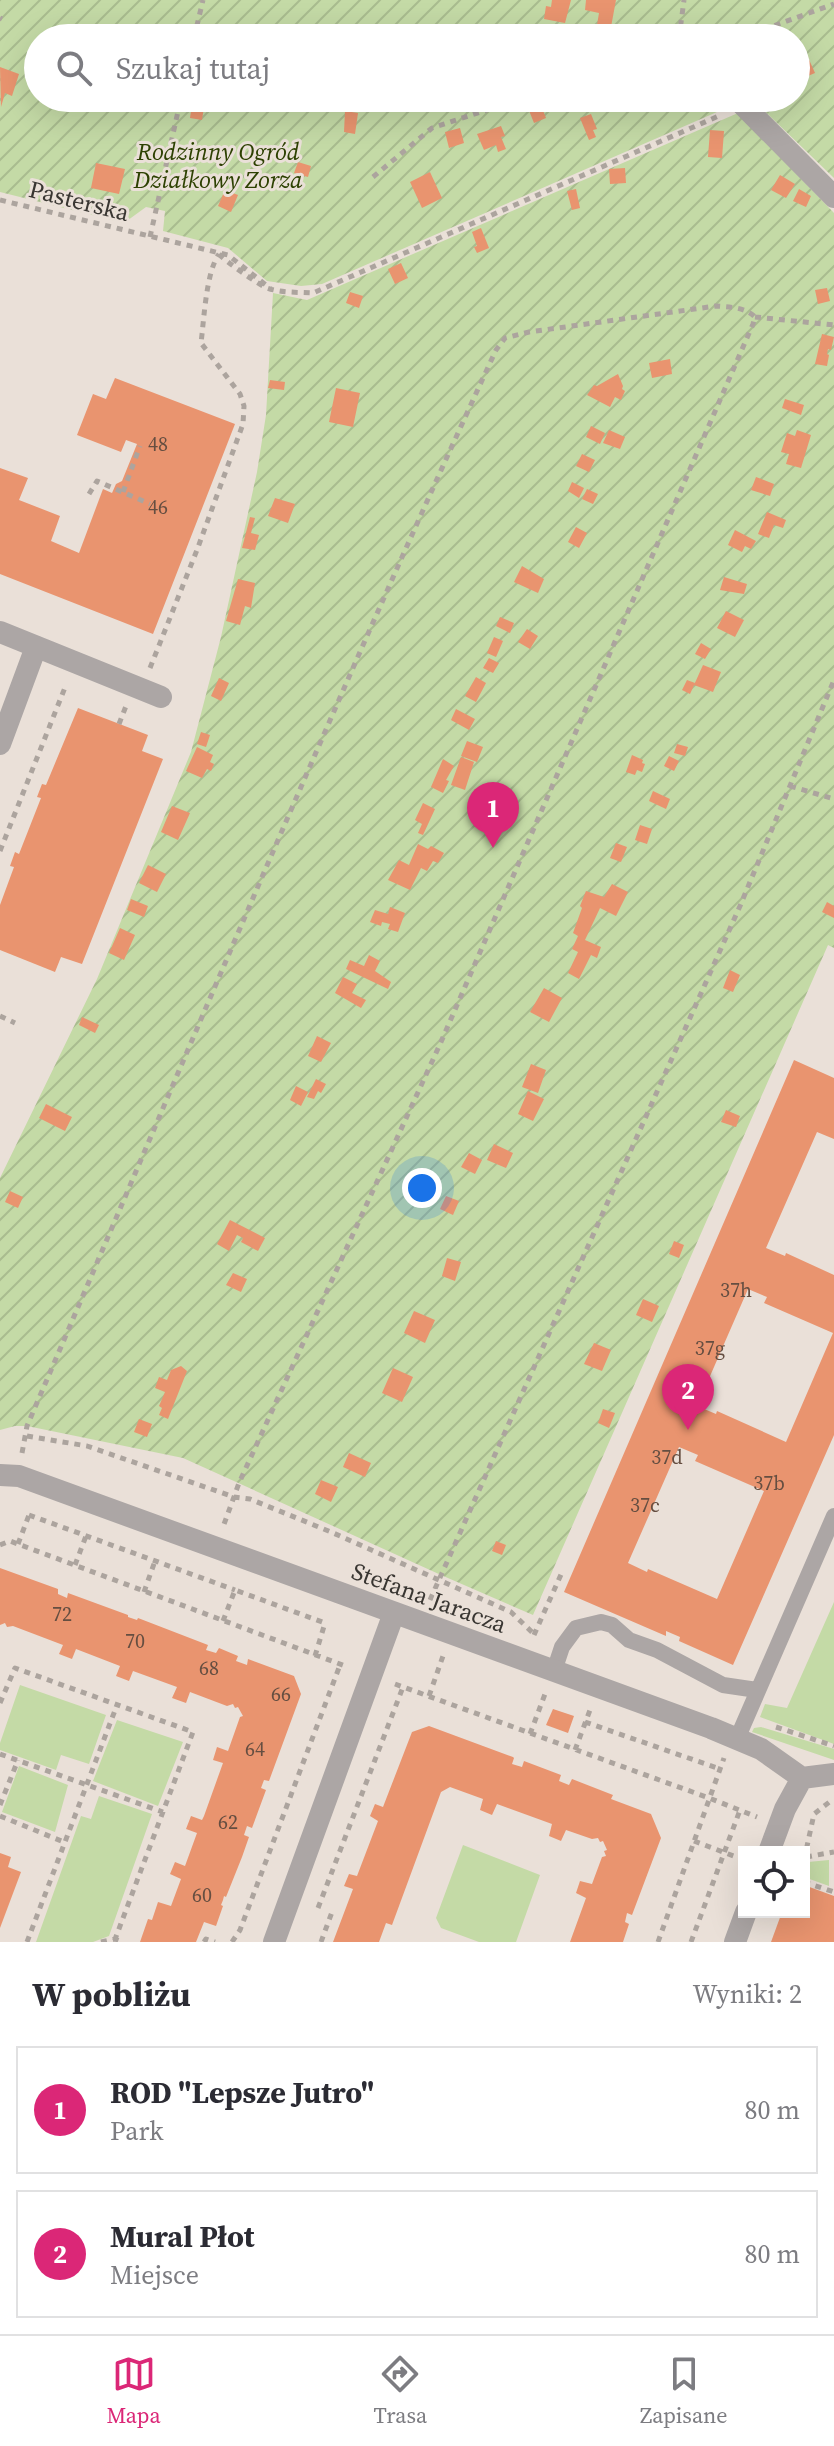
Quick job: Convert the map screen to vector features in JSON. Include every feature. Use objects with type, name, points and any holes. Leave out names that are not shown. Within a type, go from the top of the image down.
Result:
[{"type":"street","points":[[750,112],[834,197]]},
{"type":"street","points":[[0,632],[161,697]]},
{"type":"street","points":[[0,744],[36,647]]},
{"type":"street","name":"Stefana Jaracza","points":[[0,1475],[19,1476],[598,1687],[733,1743],[761,1749],[802,1778]]},
{"type":"street","points":[[274,1942],[394,1613]]},
{"type":"street","points":[[771,1846],[785,1809],[802,1778],[834,1774]]},
{"type":"street","points":[[735,1942],[744,1918]]},
{"type":"lane","points":[[733,1743],[754,1702],[834,1516]]},
{"type":"lane","points":[[554,1671],[566,1639],[576,1628],[601,1622],[612,1625],[629,1640],[657,1650],[723,1685],[757,1690]]},
{"type":"path","points":[[197,24],[203,0]]},
{"type":"path","points":[[681,24],[684,0]]},
{"type":"path","points":[[779,24],[834,4]]},
{"type":"path","points":[[150,237],[178,112]]},
{"type":"path","points":[[373,177],[432,128],[480,112]]},
{"type":"path","name":"Pasterska","points":[[0,200],[228,255],[271,289],[313,293],[724,112]]},
{"type":"path","points":[[139,689],[178,599],[243,424],[244,406],[240,394],[201,343],[208,278],[219,254]]},
{"type":"path","points":[[27,1426],[437,476],[496,350],[505,338],[529,332],[716,306],[741,309],[755,317],[834,325]]},
{"type":"path","points":[[215,1546],[234,1497],[441,1042],[755,317]]},
{"type":"path","points":[[123,492],[140,446]]},
{"type":"path","points":[[89,494],[97,481],[150,504]]},
{"type":"path","points":[[0,851],[75,662]]},
{"type":"path","points":[[441,1575],[740,906],[834,680]]},
{"type":"path","points":[[119,724],[126,708]]},
{"type":"path","points":[[790,786],[834,799]]},
{"type":"path","points":[[0,1016],[15,1023]]},
{"type":"path","points":[[27,1436],[87,1446],[234,1497],[250,1499],[511,1612]]},
{"type":"path","points":[[18,1544],[40,1484]]},
{"type":"path","points":[[29,1515],[325,1623]]},
{"type":"path","points":[[75,1565],[86,1536]]},
{"type":"path","points":[[0,1545],[10,1541],[340,1665],[374,1669],[403,1687],[758,1818]]},
{"type":"path","points":[[144,1592],[155,1561]]},
{"type":"path","points":[[534,1635],[563,1570]]},
{"type":"path","points":[[223,1621],[235,1590]]},
{"type":"path","points":[[315,1656],[336,1591]]},
{"type":"path","points":[[429,1696],[450,1634]]},
{"type":"path","points":[[232,1942],[240,1930],[340,1665]]},
{"type":"path","points":[[0,1703],[15,1668],[193,1732],[115,1941]]},
{"type":"path","points":[[530,1734],[554,1671]]},
{"type":"path","points":[[318,1908],[403,1687]]},
{"type":"path","points":[[575,1750],[598,1687]]},
{"type":"path","points":[[27,1942],[117,1705]]},
{"type":"path","points":[[585,1722],[720,1769]]},
{"type":"path","points":[[658,1942],[709,1798],[733,1743]]},
{"type":"path","points":[[0,1754],[163,1812]]},
{"type":"path","points":[[0,1805],[18,1760]]},
{"type":"path","points":[[808,1846],[814,1814],[834,1799]]},
{"type":"path","points":[[691,1942],[740,1810]]},
{"type":"path","points":[[0,1816],[64,1842]]},
{"type":"path","points":[[694,1841],[738,1858]]},
{"type":"path","points":[[810,1858],[834,1852]]},
{"type":"path","points":[[810,1884],[834,1892]]},
{"type":"path","points":[[321,1942],[332,1912]]},
{"type":"path","points":[[204,1942],[206,1939],[215,1942]]},
{"type":"path","points":[[101,1942],[123,1942]]},
{"type":"green space","name":"Rodzinny Ogród Działkowy Zorza","points":[[0,0],[834,0],[834,178],[766,112],[810,112],[810,24],[24,24],[24,112],[717,112],[322,284],[301,286],[267,281],[228,248],[163,231],[165,211],[146,207],[124,223],[0,192]]},
{"type":"green space","points":[[738,113],[834,213],[834,948],[828,945],[533,1615],[183,1458],[27,1426],[0,1430],[0,1178],[97,979],[191,752],[221,637],[257,472],[266,415],[273,293],[307,300]]},
{"type":"green space","points":[[834,1602],[834,1744],[760,1717],[765,1704],[787,1708]]},
{"type":"green space","points":[[20,1685],[106,1715],[89,1764],[61,1755],[56,1770],[0,1750]]},
{"type":"green space","points":[[117,1720],[183,1742],[158,1806],[93,1781]]},
{"type":"green space","points":[[761,1727],[834,1749],[834,1760],[752,1732],[754,1728]]},
{"type":"green space","points":[[19,1766],[68,1785],[55,1832],[2,1812]]},
{"type":"green space","points":[[99,1796],[152,1814],[109,1936],[93,1942],[36,1942],[81,1816],[91,1819]]},
{"type":"green space","points":[[463,1845],[540,1875],[516,1942],[479,1942],[441,1928],[436,1918]]},
{"type":"green space","points":[[829,1860],[829,1886],[810,1879],[810,1862]]},
{"type":"building","points":[[552,0],[571,0],[565,23],[544,19],[546,6],[551,7]]},
{"type":"building","points":[[586,0],[616,0],[612,24],[597,24],[599,13],[585,10]]},
{"type":"building","points":[[0,67],[19,74],[12,96],[5,93],[1,107]]},
{"type":"building","points":[[191,112],[203,112],[202,120],[190,118]]},
{"type":"building","points":[[345,112],[358,113],[355,134],[344,132]]},
{"type":"building","points":[[530,112],[544,112],[546,118],[534,123]]},
{"type":"building","points":[[591,114],[597,129],[593,130],[596,137],[589,140],[580,118]]},
{"type":"building","points":[[501,126],[506,149],[498,152],[496,145],[484,150],[477,134]]},
{"type":"building","points":[[460,128],[464,143],[449,148],[445,132]]},
{"type":"building","points":[[710,130],[724,131],[722,158],[708,157]]},
{"type":"building","points":[[298,162],[311,166],[308,177],[294,173]]},
{"type":"building","points":[[96,163],[125,169],[119,194],[91,188]]},
{"type":"building","points":[[625,168],[626,183],[610,184],[609,169]]},
{"type":"building","points":[[430,172],[442,198],[422,208],[410,182]]},
{"type":"building","points":[[780,175],[795,184],[786,198],[771,190]]},
{"type":"building","points":[[576,189],[580,208],[572,210],[567,191]]},
{"type":"building","points":[[799,189],[811,196],[806,207],[793,201]]},
{"type":"building","points":[[225,190],[238,195],[231,212],[218,206]]},
{"type":"building","points":[[481,228],[489,248],[477,253],[472,232]]},
{"type":"building","points":[[401,263],[408,278],[395,284],[388,269]]},
{"type":"building","points":[[827,288],[830,301],[818,304],[815,290]]},
{"type":"building","points":[[350,292],[363,296],[359,308],[346,303]]},
{"type":"building","points":[[822,334],[834,337],[831,350],[828,349],[827,366],[815,364]]},
{"type":"building","points":[[670,359],[672,374],[652,378],[649,363]]},
{"type":"building","points":[[618,374],[625,391],[621,400],[615,397],[610,407],[587,395],[594,385]]},
{"type":"building","points":[[115,378],[235,424],[153,634],[0,574],[0,468],[28,478],[19,500],[60,516],[51,541],[79,553],[103,489],[112,493],[116,484],[122,481],[137,444],[126,440],[121,452],[77,435],[93,394],[106,399]]},
{"type":"building","points":[[270,380],[285,382],[284,390],[268,388]]},
{"type":"building","points":[[336,388],[360,393],[353,427],[329,422]]},
{"type":"building","points":[[785,399],[804,405],[801,415],[782,408]]},
{"type":"building","points":[[591,426],[605,433],[600,444],[586,437]]},
{"type":"building","points":[[609,430],[625,437],[620,449],[603,443]]},
{"type":"building","points":[[797,430],[811,435],[801,468],[786,464],[789,454],[781,452],[787,433],[795,436]]},
{"type":"building","points":[[582,454],[595,460],[589,472],[576,466]]},
{"type":"building","points":[[756,477],[774,484],[770,496],[751,490]]},
{"type":"building","points":[[572,482],[584,488],[579,498],[568,491]]},
{"type":"building","points":[[587,489],[598,494],[593,504],[582,499]]},
{"type":"building","points":[[275,498],[295,504],[288,523],[268,516]]},
{"type":"building","points":[[767,512],[786,520],[783,528],[774,525],[769,538],[758,534]]},
{"type":"building","points":[[250,517],[255,518],[251,533],[259,535],[255,550],[242,548]]},
{"type":"building","points":[[576,527],[587,533],[579,548],[568,542]]},
{"type":"building","points":[[735,530],[756,541],[751,549],[745,546],[742,552],[728,545]]},
{"type":"building","points":[[522,566],[544,579],[538,593],[514,582]]},
{"type":"building","points":[[724,577],[747,584],[744,594],[720,590]]},
{"type":"building","points":[[238,579],[255,583],[251,608],[245,606],[240,625],[226,621]]},
{"type":"building","points":[[726,611],[744,620],[735,637],[717,628]]},
{"type":"building","points":[[500,617],[514,623],[510,633],[496,626]]},
{"type":"building","points":[[527,629],[538,636],[530,649],[518,642]]},
{"type":"building","points":[[494,637],[503,641],[496,657],[487,653]]},
{"type":"building","points":[[701,643],[711,649],[705,659],[695,654]]},
{"type":"building","points":[[489,658],[499,663],[493,673],[483,668]]},
{"type":"building","points":[[703,665],[721,672],[713,692],[694,685]]},
{"type":"building","points":[[476,677],[486,683],[476,702],[465,696]]},
{"type":"building","points":[[219,678],[229,683],[221,701],[211,696]]},
{"type":"building","points":[[687,680],[695,683],[690,694],[682,690]]},
{"type":"building","points":[[78,708],[148,735],[142,751],[163,759],[82,964],[61,957],[55,972],[0,950],[0,905],[14,867],[10,866],[15,852],[19,854],[41,798],[37,797],[42,784],[46,785]]},
{"type":"building","points":[[456,709],[475,719],[469,730],[451,720]]},
{"type":"building","points":[[201,732],[210,735],[206,747],[197,744]]},
{"type":"building","points":[[467,741],[483,747],[477,762],[461,756]]},
{"type":"building","points":[[677,744],[688,747],[685,756],[674,753]]},
{"type":"building","points":[[197,747],[213,755],[211,771],[207,769],[202,778],[186,771]]},
{"type":"building","points":[[632,755],[645,764],[642,772],[637,770],[635,775],[626,772]]},
{"type":"building","points":[[669,756],[679,761],[674,771],[664,766]]},
{"type":"building","points":[[461,757],[474,762],[465,790],[451,785]]},
{"type":"building","points":[[443,759],[454,766],[443,793],[431,787]]},
{"type":"building","points":[[653,791],[670,799],[666,809],[649,801]]},
{"type":"building","points":[[423,803],[435,809],[423,835],[418,833],[422,824],[415,820]]},
{"type":"building","points":[[172,806],[190,813],[178,840],[161,832]]},
{"type":"building","points":[[640,825],[652,829],[647,844],[635,840]]},
{"type":"building","points":[[616,843],[627,847],[621,862],[610,858]]},
{"type":"building","points":[[418,844],[444,853],[438,863],[433,861],[427,871],[421,868],[410,890],[388,880],[399,860],[409,865]]},
{"type":"building","points":[[148,865],[166,874],[157,892],[139,883]]},
{"type":"building","points":[[612,884],[628,892],[616,916],[600,908],[585,940],[601,947],[597,958],[591,955],[579,979],[568,973],[578,952],[572,949],[578,936],[573,933],[582,908],[580,906],[586,891],[604,897]]},
{"type":"building","points":[[131,899],[148,906],[144,917],[127,910]]},
{"type":"building","points":[[827,902],[834,906],[834,918],[822,912]]},
{"type":"building","points":[[390,907],[405,913],[398,932],[388,929],[390,924],[382,922],[381,926],[370,922],[375,910],[388,914]]},
{"type":"building","points":[[120,928],[135,935],[124,960],[109,953]]},
{"type":"building","points":[[369,955],[380,961],[375,971],[391,982],[388,989],[346,969],[350,960],[364,966]]},
{"type":"building","points":[[730,970],[740,975],[733,992],[723,988]]},
{"type":"building","points":[[343,977],[357,984],[352,993],[366,1000],[361,1008],[335,993]]},
{"type":"building","points":[[544,988],[562,998],[549,1022],[530,1012]]},
{"type":"building","points":[[82,1017],[99,1025],[95,1033],[79,1025]]},
{"type":"building","points":[[317,1036],[331,1043],[321,1062],[308,1056]]},
{"type":"building","points":[[794,1060],[834,1078],[834,1139],[817,1132],[766,1248],[785,1256],[786,1253],[834,1275],[834,1435],[733,1665],[679,1641],[680,1637],[666,1631],[666,1636],[564,1592]],"holes":[[[748,1289],[767,1297],[764,1303],[833,1333],[786,1442],[717,1411],[716,1414],[697,1406]],[[679,1447],[698,1455],[695,1461],[764,1491],[717,1599],[628,1563]]]},
{"type":"building","points":[[531,1064],[546,1070],[538,1093],[522,1087]]},
{"type":"building","points":[[316,1079],[326,1084],[314,1099],[307,1097]]},
{"type":"building","points":[[296,1086],[308,1092],[301,1106],[290,1100]]},
{"type":"building","points":[[528,1091],[544,1099],[533,1121],[518,1114]]},
{"type":"building","points":[[46,1104],[72,1117],[65,1131],[39,1118]]},
{"type":"building","points":[[726,1110],[740,1116],[736,1127],[721,1122]]},
{"type":"building","points":[[494,1144],[513,1153],[506,1168],[487,1160]]},
{"type":"building","points":[[469,1153],[482,1160],[475,1174],[461,1167]]},
{"type":"building","points":[[10,1191],[23,1197],[18,1208],[5,1202]]},
{"type":"building","points":[[446,1196],[459,1201],[453,1215],[440,1209]]},
{"type":"building","points":[[230,1220],[265,1238],[258,1251],[241,1242],[243,1238],[237,1235],[229,1251],[217,1244]]},
{"type":"building","points":[[674,1241],[684,1245],[679,1258],[669,1254]]},
{"type":"building","points":[[447,1258],[461,1262],[455,1281],[442,1276]]},
{"type":"building","points":[[233,1273],[247,1279],[241,1292],[226,1285]]},
{"type":"building","points":[[643,1299],[659,1306],[652,1322],[636,1315]]},
{"type":"building","points":[[414,1311],[435,1320],[425,1343],[404,1333]]},
{"type":"building","points":[[594,1343],[611,1350],[602,1371],[584,1364]]},
{"type":"building","points":[[181,1366],[187,1371],[168,1419],[159,1415],[165,1392],[155,1388],[159,1377],[167,1380],[171,1370]]},
{"type":"building","points":[[393,1368],[413,1377],[402,1402],[382,1393]]},
{"type":"building","points":[[603,1409],[615,1413],[609,1428],[598,1423]]},
{"type":"building","points":[[139,1419],[152,1424],[147,1437],[134,1432]]},
{"type":"building","points":[[349,1453],[371,1463],[365,1477],[343,1467]]},
{"type":"building","points":[[321,1480],[338,1487],[331,1502],[315,1494]]},
{"type":"building","points":[[496,1541],[506,1545],[502,1555],[492,1551]]},
{"type":"building","points":[[0,1568],[58,1589],[58,1594],[67,1598],[68,1593],[208,1645],[206,1650],[216,1653],[219,1648],[238,1656],[236,1661],[247,1665],[248,1659],[294,1676],[301,1694],[269,1781],[264,1780],[261,1788],[266,1790],[252,1828],[247,1826],[244,1835],[249,1837],[242,1857],[224,1896],[216,1926],[204,1922],[196,1942],[140,1942],[158,1902],[171,1906],[181,1879],[170,1874],[175,1862],[185,1866],[197,1833],[186,1829],[191,1816],[202,1820],[223,1763],[213,1760],[217,1747],[228,1751],[243,1716],[233,1704],[227,1706],[190,1692],[186,1703],[172,1698],[177,1687],[133,1671],[129,1681],[116,1676],[120,1666],[76,1649],[72,1659],[59,1654],[63,1645],[13,1626],[7,1627],[5,1623],[0,1625]]},
{"type":"building","points":[[553,1709],[574,1716],[568,1733],[546,1725]]},
{"type":"building","points":[[429,1726],[513,1757],[512,1764],[522,1767],[524,1761],[561,1775],[559,1781],[569,1785],[572,1779],[613,1795],[611,1799],[651,1814],[661,1838],[632,1915],[627,1913],[625,1922],[629,1924],[623,1942],[570,1942],[586,1898],[576,1893],[580,1881],[592,1884],[602,1857],[606,1856],[603,1841],[566,1830],[561,1841],[549,1836],[552,1824],[497,1804],[492,1815],[480,1810],[483,1799],[450,1787],[441,1792],[392,1925],[386,1923],[379,1942],[333,1942],[353,1889],[344,1886],[349,1874],[357,1876],[378,1821],[370,1816],[375,1804],[383,1807],[412,1732]]},
{"type":"building","points":[[0,1853],[11,1857],[8,1867],[21,1872],[0,1928]]},
{"type":"building","points":[[810,1887],[834,1896],[834,1942],[771,1942],[780,1918],[810,1918]]},
{"type":"place","name":"ROD \"Lepsze Jutro\"","points":[[493,848]]},
{"type":"place","name":"Mural Płot","points":[[688,1430]]}]
